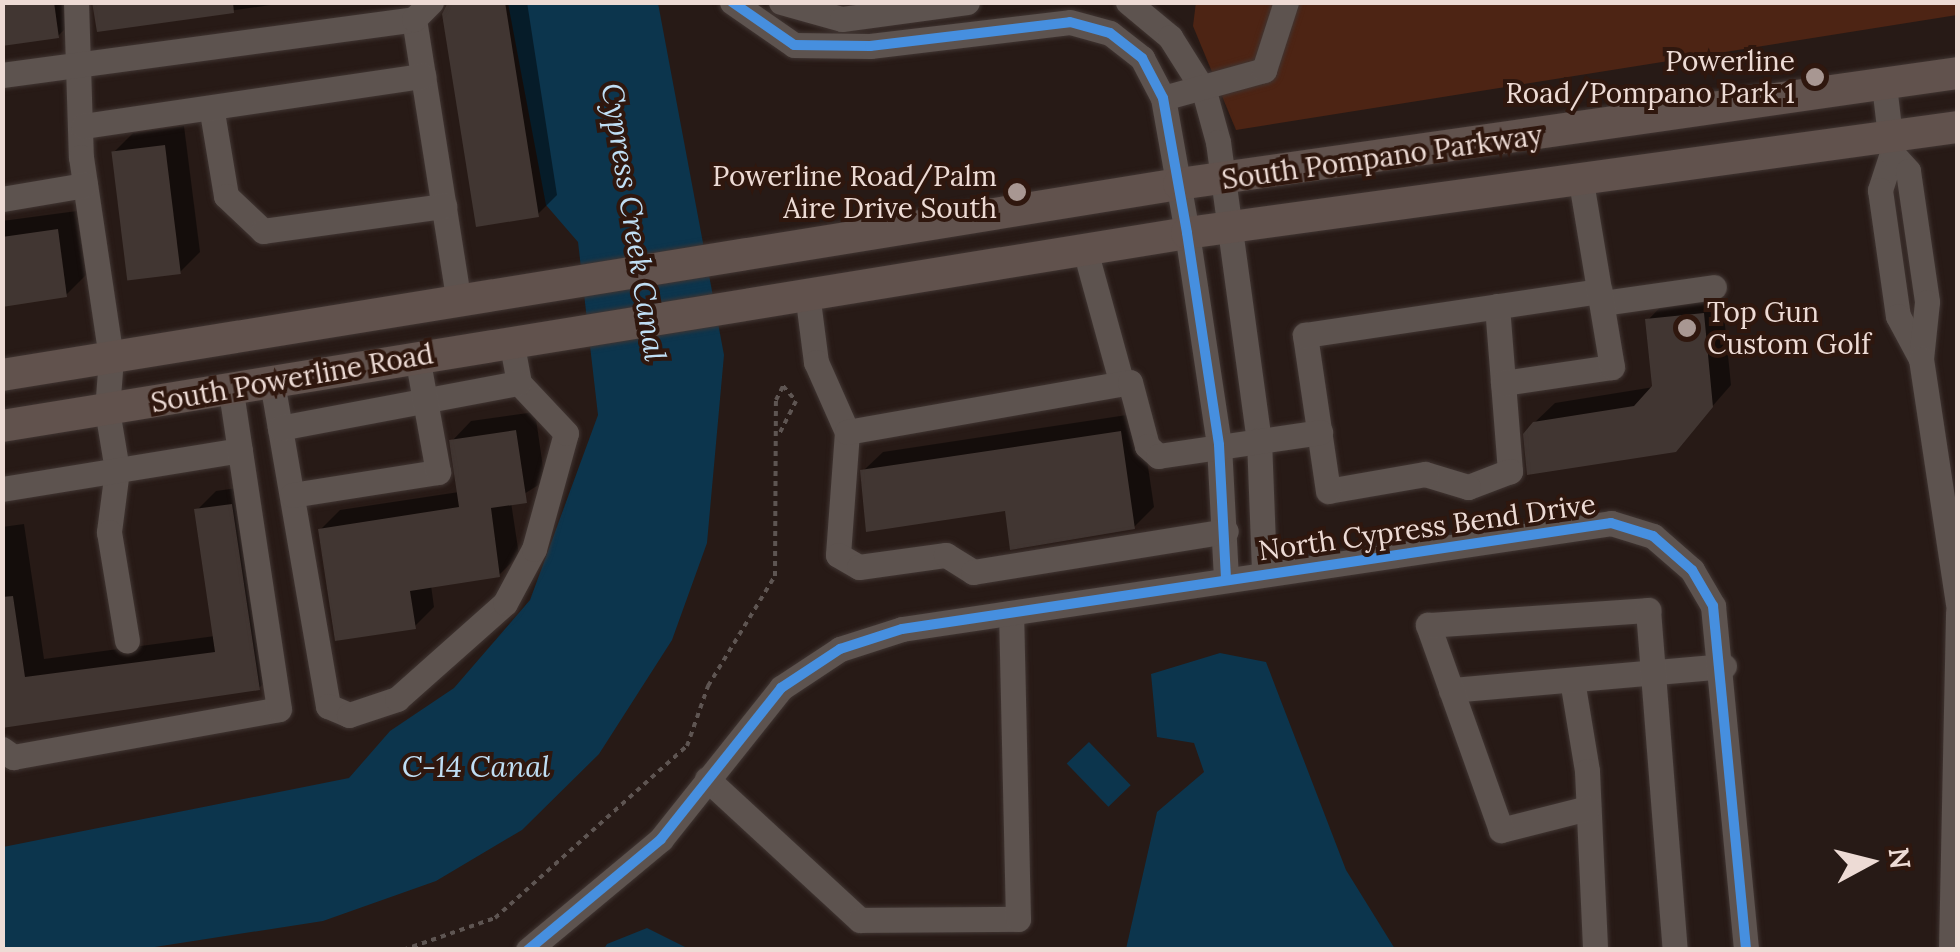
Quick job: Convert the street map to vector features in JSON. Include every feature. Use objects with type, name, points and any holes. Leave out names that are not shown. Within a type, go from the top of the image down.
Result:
[{"type":"main road","name":"South Pompano Parkway","points":[[575,277],[1179,184],[1958,73]]},
{"type":"main road","name":"South Pompano Parkway","points":[[581,329],[1187,233],[1891,145],[1958,126]]},
{"type":"main road","name":"South Powerline Road","points":[[2,376],[575,277]]},
{"type":"main road","name":"South Powerline Road","points":[[2,426],[581,329]]},
{"type":"street","points":[[76,2],[83,68],[86,185],[111,358],[106,410],[117,470],[109,532],[127,641]]},
{"type":"street","points":[[732,2],[794,45],[890,43],[1040,13],[1110,33],[1142,58],[1164,98],[1204,91],[1264,70],[1286,2]]},
{"type":"street","points":[[780,2],[842,19],[884,8],[967,2]]},
{"type":"street","points":[[1128,2],[1170,38],[1204,91]]},
{"type":"street","points":[[884,8],[890,43]]},
{"type":"street","points":[[2,75],[83,68],[422,11],[423,76],[458,296]]},
{"type":"street","points":[[83,126],[212,112],[423,76]]},
{"type":"street","points":[[1884,85],[1891,145],[1880,190],[1898,316],[1921,358],[1958,604]]},
{"type":"street","name":"North Cypress Bend Drive","points":[[1204,91],[1231,227],[1259,440],[1264,573]]},
{"type":"street","name":"North Cypress Bend Drive","points":[[1164,98],[1219,445],[1226,580],[1484,537],[1632,527],[1692,570],[1713,606],[1724,666],[1746,950]]},
{"type":"street","points":[[212,112],[226,196],[263,231],[444,206]]},
{"type":"street","points":[[1503,383],[1612,366],[1581,181]]},
{"type":"street","points":[[2,200],[86,185]]},
{"type":"street","points":[[1085,250],[1122,384]]},
{"type":"street","points":[[1498,306],[1513,458],[1500,479],[1468,488],[1425,474],[1328,490],[1306,335],[1498,306],[1714,287]]},
{"type":"street","points":[[807,293],[816,362],[847,432],[838,555],[859,568],[946,555],[973,572],[1226,531]]},
{"type":"street","points":[[272,382],[328,706],[349,714],[398,699],[505,603],[534,549],[566,433],[520,382],[511,340]]},
{"type":"street","points":[[292,495],[438,472],[417,356]]},
{"type":"street","points":[[280,428],[426,404],[520,382]]},
{"type":"street","points":[[847,432],[1130,382],[1147,446],[1158,456],[1320,432]]},
{"type":"street","points":[[2,750],[13,757],[278,709],[231,390]]},
{"type":"street","points":[[2,489],[240,450]]},
{"type":"street","points":[[528,950],[661,839],[780,688],[840,649],[1011,612],[1226,580]]},
{"type":"street","points":[[1588,808],[1501,830],[1428,625],[1648,610],[1675,950]]},
{"type":"street","points":[[708,779],[860,920],[1018,920],[1011,612]]},
{"type":"street","points":[[1951,950],[1958,612]]},
{"type":"street","points":[[1451,690],[1724,666]]},
{"type":"street","points":[[1572,680],[1588,808],[1596,950]]},
{"type":"path","points":[[403,950],[495,918],[688,746],[708,686],[775,576],[780,433],[776,400],[783,386],[796,401],[780,433]]},
{"type":"shaded area","points":[[1196,2],[1958,3],[1957,15],[1236,130],[1193,26]]},
{"type":"water","name":"C-14 Canal","points":[[508,3],[658,3],[724,355],[707,543],[672,640],[599,754],[522,830],[436,881],[323,921],[142,949],[3,950],[3,847],[349,778],[390,731],[454,688],[530,600],[598,415],[578,242],[546,205]]},
{"type":"water","points":[[1220,653],[1266,662],[1346,870],[1395,949],[1126,949],[1157,812],[1204,772],[1194,743],[1157,737],[1151,674]]},
{"type":"water","points":[[1089,742],[1131,785],[1108,807],[1067,764]]},
{"type":"water","points":[[647,928],[689,949],[604,949],[607,944]]},
{"type":"building","points":[[2,2],[54,2],[59,38],[2,46]]},
{"type":"building","points":[[92,2],[233,2],[234,13],[97,32]]},
{"type":"building","points":[[505,2],[539,217],[476,227],[442,14],[447,4]]},
{"type":"building","points":[[165,145],[181,274],[127,281],[111,152]]},
{"type":"building","points":[[58,229],[67,297],[2,307],[2,237]]},
{"type":"building","points":[[1704,313],[1713,407],[1676,452],[1527,475],[1523,434],[1533,422],[1634,406],[1652,386],[1645,319]]},
{"type":"building","points":[[516,430],[527,503],[491,508],[500,577],[410,591],[416,629],[335,641],[318,529],[459,507],[449,440]]},
{"type":"building","points":[[1121,431],[1135,529],[1010,550],[1005,511],[866,532],[860,470]]},
{"type":"building","points":[[232,504],[260,690],[2,728],[2,597],[13,596],[25,677],[215,652],[194,509]]},
{"type":"cycle path","points":[[732,2],[794,45],[870,46],[1070,22],[1110,33],[1142,58],[1163,98],[1187,233],[1219,445],[1226,580]]},
{"type":"cycle path","points":[[528,950],[661,839],[781,688],[840,649],[902,629],[1611,523],[1653,536],[1692,570],[1713,606],[1746,950]]},
{"type":"place","name":"Powerline Road/Pompano Park 1","points":[[1815,77]]},
{"type":"place","name":"Powerline Road/Palm Aire Drive South","points":[[1017,192]]},
{"type":"place","name":"Top Gun Custom Golf","points":[[1687,328]]},
{"type":"water label","name":"Cypress Creek Canal","points":[[634,222]]}]
